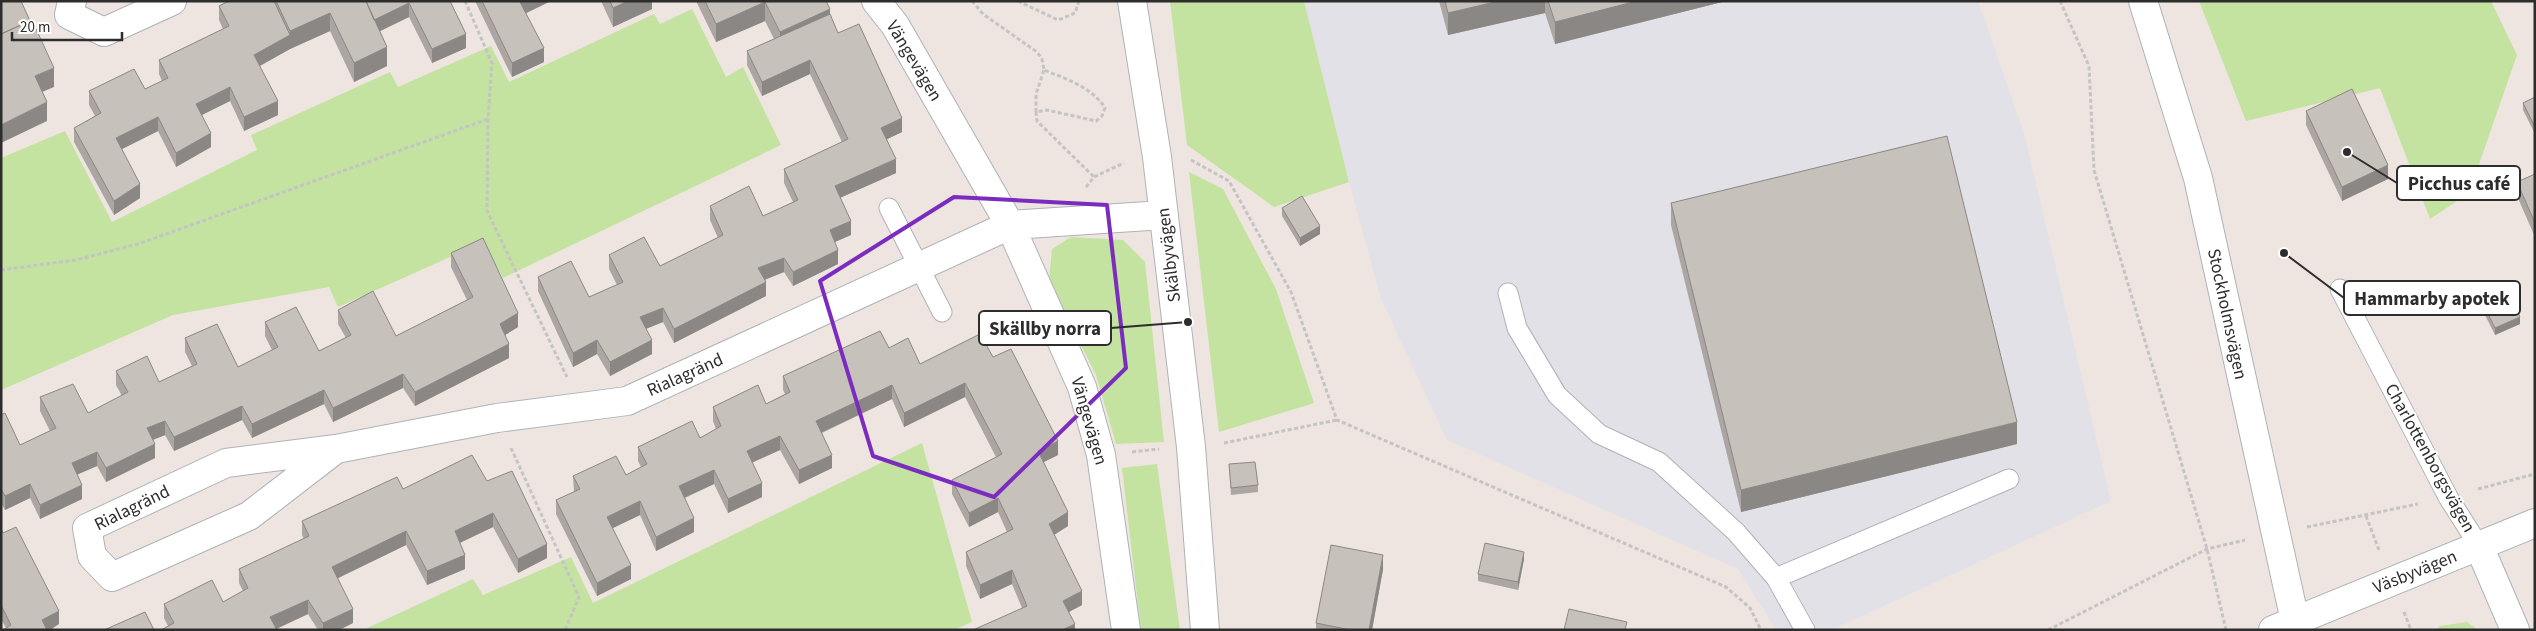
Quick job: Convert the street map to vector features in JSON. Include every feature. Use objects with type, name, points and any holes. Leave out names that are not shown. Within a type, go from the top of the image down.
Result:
[{"type":"street","points":[[72,1],[69,15],[104,32],[172,1]]},
{"type":"street","name":"Vängevägen","points":[[876,1],[895,25],[1010,225],[1082,387],[1101,455],[1126,630]]},
{"type":"street","name":"Skälbyvägen","points":[[1132,1],[1157,157],[1191,447],[1205,630]]},
{"type":"street","name":"Stockholmsvägen","points":[[2143,1],[2198,178],[2276,532],[2288,627]]},
{"type":"street","points":[[1010,225],[1061,220],[1164,216]]},
{"type":"street","name":"Rialagränd","points":[[336,449],[249,516],[112,577],[92,556],[87,528],[226,463],[336,449],[497,418],[627,401],[1010,225]]},
{"type":"street","name":"Väsbyvägen","points":[[2288,627],[2535,522]]},
{"type":"street","name":"Charlottenborgsvägen","points":[[2479,546],[2514,630]]},
{"type":"lane","points":[[889,208],[942,312]]},
{"type":"lane","name":"Charlottenborgsvägen","points":[[2340,289],[2448,497],[2479,546]]},
{"type":"lane","points":[[1508,292],[1518,328],[1557,395],[1599,434],[1659,462],[1736,532],[1776,578],[1805,630]]},
{"type":"lane","points":[[1776,578],[2009,479]]},
{"type":"path","points":[[465,1],[492,63],[488,119],[487,212],[582,407]]},
{"type":"path","points":[[972,1],[984,14],[1037,52],[1042,59],[1044,70],[1036,94],[1036,121],[1094,177]]},
{"type":"path","points":[[1018,1],[1058,20],[1075,13],[1079,1]]},
{"type":"path","points":[[2060,1],[2089,66],[2094,170],[2207,549],[2226,630]]},
{"type":"path","points":[[1036,112],[1047,110],[1096,121],[1102,116],[1105,108],[1098,97],[1084,88],[1044,70]]},
{"type":"path","points":[[1,270],[76,260],[138,244],[488,119]]},
{"type":"path","points":[[1061,220],[1094,177],[1131,160],[1183,155],[1229,181],[1291,292],[1337,420],[1726,586],[1750,608],[1761,630]]},
{"type":"path","points":[[497,418],[579,596],[565,630]]},
{"type":"path","points":[[2276,532],[2366,516],[2535,474]]},
{"type":"path","points":[[2048,630],[2207,549]]},
{"type":"highlighted area","points":[[954,197],[1107,205],[1126,368],[994,497],[873,456],[820,281]]},
{"type":"shaded area","points":[[1304,1],[1978,1],[2024,133],[2111,501],[1832,630],[1776,630],[1738,569],[1447,440],[1381,299],[1349,182]]},
{"type":"green space","points":[[1170,1],[1304,1],[1349,182],[1274,207],[1187,145]]},
{"type":"green space","points":[[2199,1],[2491,1],[2517,55],[2469,193],[2430,219],[2380,88],[2246,121]]},
{"type":"green space","points":[[692,9],[726,77],[743,67],[781,145],[503,278],[484,242],[338,307],[329,287],[173,315],[1,390],[1,158],[65,131],[112,222],[257,150],[251,135],[390,72],[398,87],[491,46],[509,82],[654,14],[660,24]]},
{"type":"green space","points":[[1189,172],[1223,189],[1276,289],[1314,403],[1219,432]]},
{"type":"green space","points":[[1071,237],[1123,240],[1145,262],[1164,442],[1116,444],[1096,375],[1049,281],[1052,249]]},
{"type":"green space","points":[[922,443],[972,622],[954,630],[363,630],[473,579],[483,595],[571,557],[593,603]]},
{"type":"green space","points":[[1157,464],[1180,630],[1141,630],[1122,468]]},
{"type":"green space","points":[[2467,622],[2478,630],[2436,630],[2440,626]]},
{"type":"building","points":[[1,1],[21,1],[30,21],[1,34]]},
{"type":"building","points":[[229,1],[274,1],[290,35],[254,55],[278,101],[244,117],[230,87],[196,104],[211,133],[176,153],[158,117],[116,138],[140,184],[114,201],[74,128],[101,113],[89,91],[134,69],[145,89],[168,78],[159,60],[229,26],[219,6]]},
{"type":"building","points":[[276,1],[366,1],[387,47],[354,63],[330,13],[290,31]]},
{"type":"building","points":[[366,1],[450,1],[466,34],[432,49],[409,3],[374,20]]},
{"type":"building","points":[[482,1],[522,1],[520,2],[544,48],[512,63]]},
{"type":"building","points":[[610,1],[628,1],[613,8]]},
{"type":"building","points":[[705,1],[826,1],[830,9],[780,32],[765,2],[716,24]]},
{"type":"building","points":[[1445,1],[1499,1],[1448,13]]},
{"type":"building","points":[[1548,1],[1637,1],[1555,22]]},
{"type":"building","points":[[830,14],[838,33],[859,24],[902,118],[881,128],[896,159],[835,186],[851,221],[830,230],[838,250],[793,272],[784,258],[758,268],[766,282],[674,329],[663,308],[640,317],[652,340],[610,362],[597,340],[573,353],[538,277],[571,261],[589,297],[623,282],[609,255],[644,237],[660,266],[723,235],[710,206],[749,186],[763,216],[798,200],[784,169],[848,139],[810,60],[762,82],[747,51]]},
{"type":"building","points":[[32,20],[54,68],[35,76],[47,102],[1,125],[1,34]]},
{"type":"building","points":[[2352,89],[2388,165],[2342,187],[2306,111]]},
{"type":"building","points":[[2535,97],[2535,127],[2523,103]]},
{"type":"building","points":[[1947,136],[2017,422],[1741,490],[1671,203]]},
{"type":"building","points":[[2535,174],[2535,223],[2517,182]]},
{"type":"building","points":[[1302,196],[1320,226],[1300,238],[1282,208]]},
{"type":"building","points":[[483,238],[518,313],[500,324],[509,344],[415,392],[403,374],[333,408],[324,390],[252,424],[242,406],[174,437],[165,421],[147,428],[155,444],[106,468],[97,452],[72,463],[82,485],[40,505],[30,484],[5,496],[1,489],[1,415],[5,413],[20,445],[56,428],[40,397],[73,384],[88,413],[128,392],[116,371],[147,356],[159,382],[197,364],[185,338],[217,324],[238,367],[278,347],[265,322],[296,307],[319,351],[351,335],[338,310],[373,291],[396,336],[473,297],[451,253]]},
{"type":"building","points":[[2508,292],[2520,317],[2495,328],[2483,304]]},
{"type":"building","points":[[880,331],[889,348],[908,338],[920,364],[980,334],[993,357],[1011,349],[1058,441],[1038,451],[1068,512],[1049,524],[1082,591],[1063,601],[1075,624],[1062,630],[973,630],[1027,606],[1012,570],[980,585],[966,552],[1013,529],[998,498],[969,513],[952,480],[1002,454],[965,383],[904,413],[892,385],[816,421],[832,455],[799,470],[780,436],[747,451],[762,483],[728,499],[714,470],[679,486],[694,518],[656,537],[640,501],[607,517],[631,565],[597,583],[556,500],[580,489],[573,476],[616,456],[626,475],[647,464],[638,447],[692,421],[700,438],[721,426],[713,407],[758,385],[766,404],[790,392],[783,376]]},
{"type":"building","points":[[472,455],[487,481],[512,471],[547,544],[518,559],[493,513],[455,531],[465,555],[427,571],[406,531],[332,567],[353,609],[323,623],[308,600],[270,617],[277,630],[161,630],[174,623],[164,604],[212,580],[223,602],[248,588],[239,569],[309,536],[302,521],[397,477],[403,489]]},
{"type":"building","points":[[1255,462],[1258,485],[1231,488],[1229,464]]},
{"type":"building","points":[[16,527],[59,611],[42,620],[47,630],[3,630],[11,625],[1,605],[1,529],[3,533]]},
{"type":"building","points":[[1485,543],[1524,552],[1518,582],[1478,574]]},
{"type":"building","points":[[1331,545],[1383,555],[1369,630],[1351,630],[1316,623]]},
{"type":"building","points":[[1569,609],[1627,622],[1625,630],[1564,630]]},
{"type":"building","points":[[145,612],[154,630],[104,630]]},
{"type":"place","name":"Picchus café","points":[[2347,152]]},
{"type":"place","name":"Hammarby apotek","points":[[2284,253]]},
{"type":"place","name":"Skällby norra","points":[[1188,322]]}]
